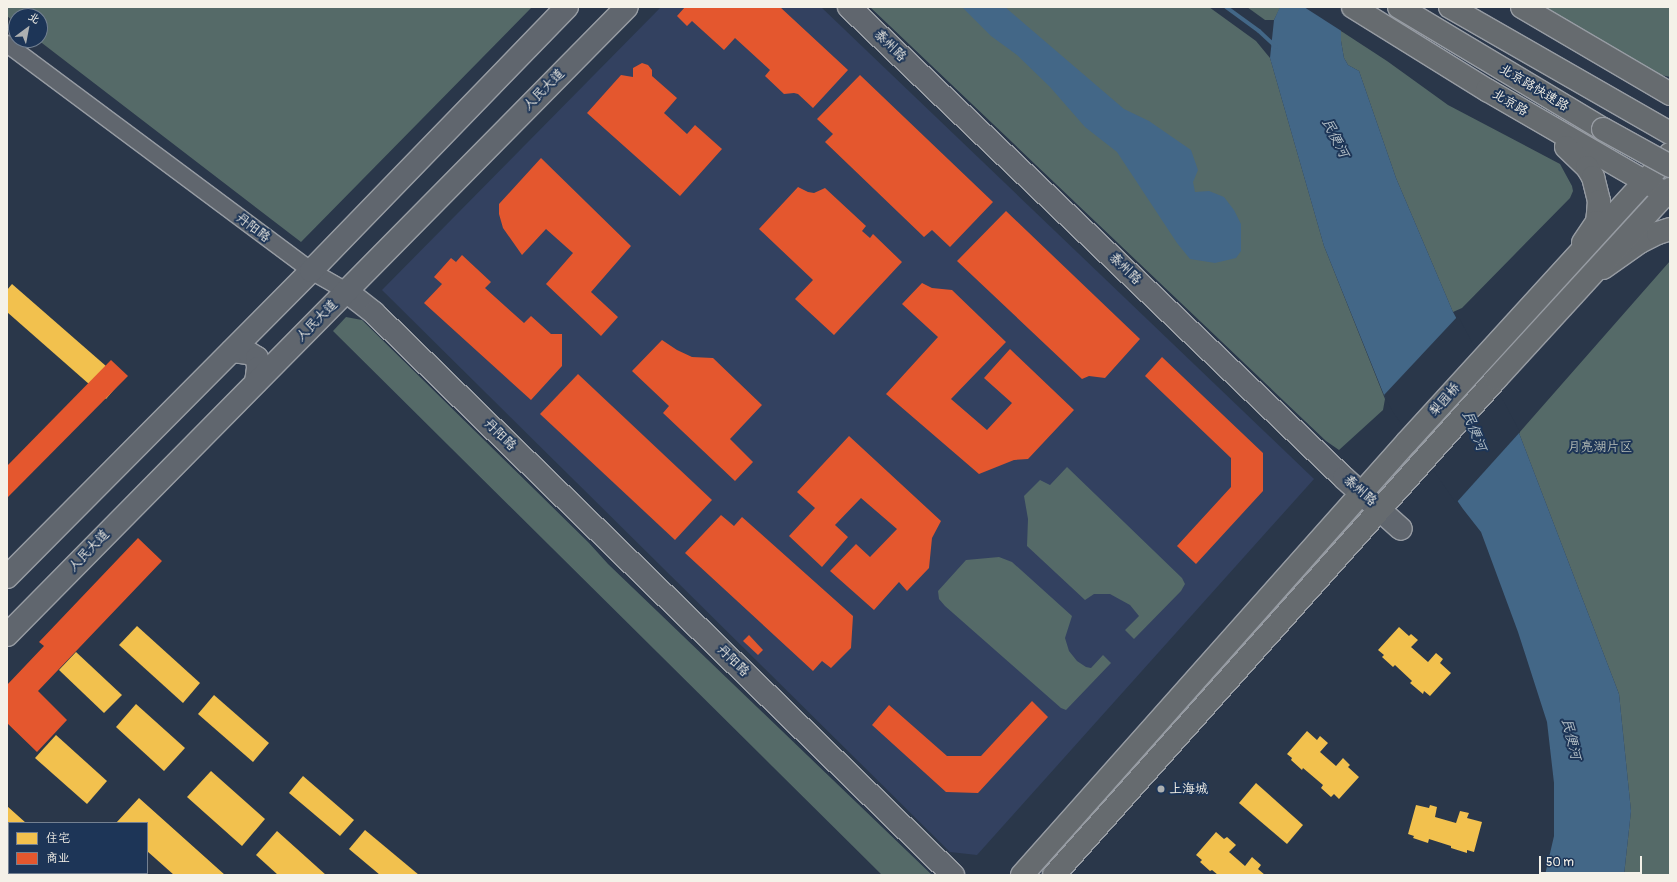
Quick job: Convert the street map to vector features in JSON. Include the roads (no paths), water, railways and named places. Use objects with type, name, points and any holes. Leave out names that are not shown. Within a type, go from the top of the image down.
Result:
[{"type":"main road","points":[[7,577],[312,271],[567,7]]},
{"type":"main road","name":"人民大道","points":[[7,635],[626,7]]},
{"type":"main road","name":"泰州路","points":[[849,7],[1362,494],[1401,529]]},
{"type":"main road","name":"北京路","points":[[1353,7],[1487,90],[1644,182],[1669,193]]},
{"type":"main road","name":"北京路快速路","points":[[1399,7],[1603,129],[1670,166]]},
{"type":"main road","points":[[1450,7],[1670,132]]},
{"type":"main road","points":[[1522,7],[1670,94]]},
{"type":"main road","points":[[1627,69],[1670,86]]},
{"type":"main road","points":[[1487,90],[1567,147],[1587,167],[1593,176],[1599,202],[1597,222],[1572,260]]},
{"type":"main road","points":[[1572,260],[1670,154]]},
{"type":"main road","points":[[1587,279],[1669,193]]},
{"type":"main road","points":[[1587,279],[1640,242],[1670,229]]},
{"type":"main road","name":"梨园桥","points":[[1022,875],[1407,442],[1572,260]]},
{"type":"main road","name":"梨园桥","points":[[1054,875],[1587,279]]},
{"type":"main road","name":"丹阳路","points":[[346,290],[374,313],[953,875]]},
{"type":"main road","points":[[232,351],[249,353],[257,358],[258,368],[256,382]]},
{"type":"street","name":"丹阳路","points":[[7,44],[312,271],[346,290]]},
{"type":"water","points":[[962,7],[1005,7],[1124,109],[1149,121],[1191,150],[1198,170],[1193,182],[1195,192],[1209,191],[1224,197],[1234,210],[1241,224],[1241,251],[1236,258],[1215,263],[1190,259],[1177,243],[1117,152],[1085,127],[1050,87],[1017,55],[991,36]]},
{"type":"water","name":"民便河","points":[[1280,7],[1341,7],[1341,41],[1344,58],[1348,65],[1359,71],[1396,178],[1453,312],[1519,433],[1619,694],[1631,811],[1624,875],[1545,875],[1554,836],[1554,783],[1547,722],[1518,632],[1481,532],[1463,509],[1384,395],[1324,246],[1270,58],[1274,20]]},
{"type":"waterway","points":[[1226,7],[1259,31],[1276,47]]},
{"type":"place","name":"上海城","points":[[1161,789]]},
{"type":"park label","name":"月亮湖片区","points":[[1600,447]]}]
